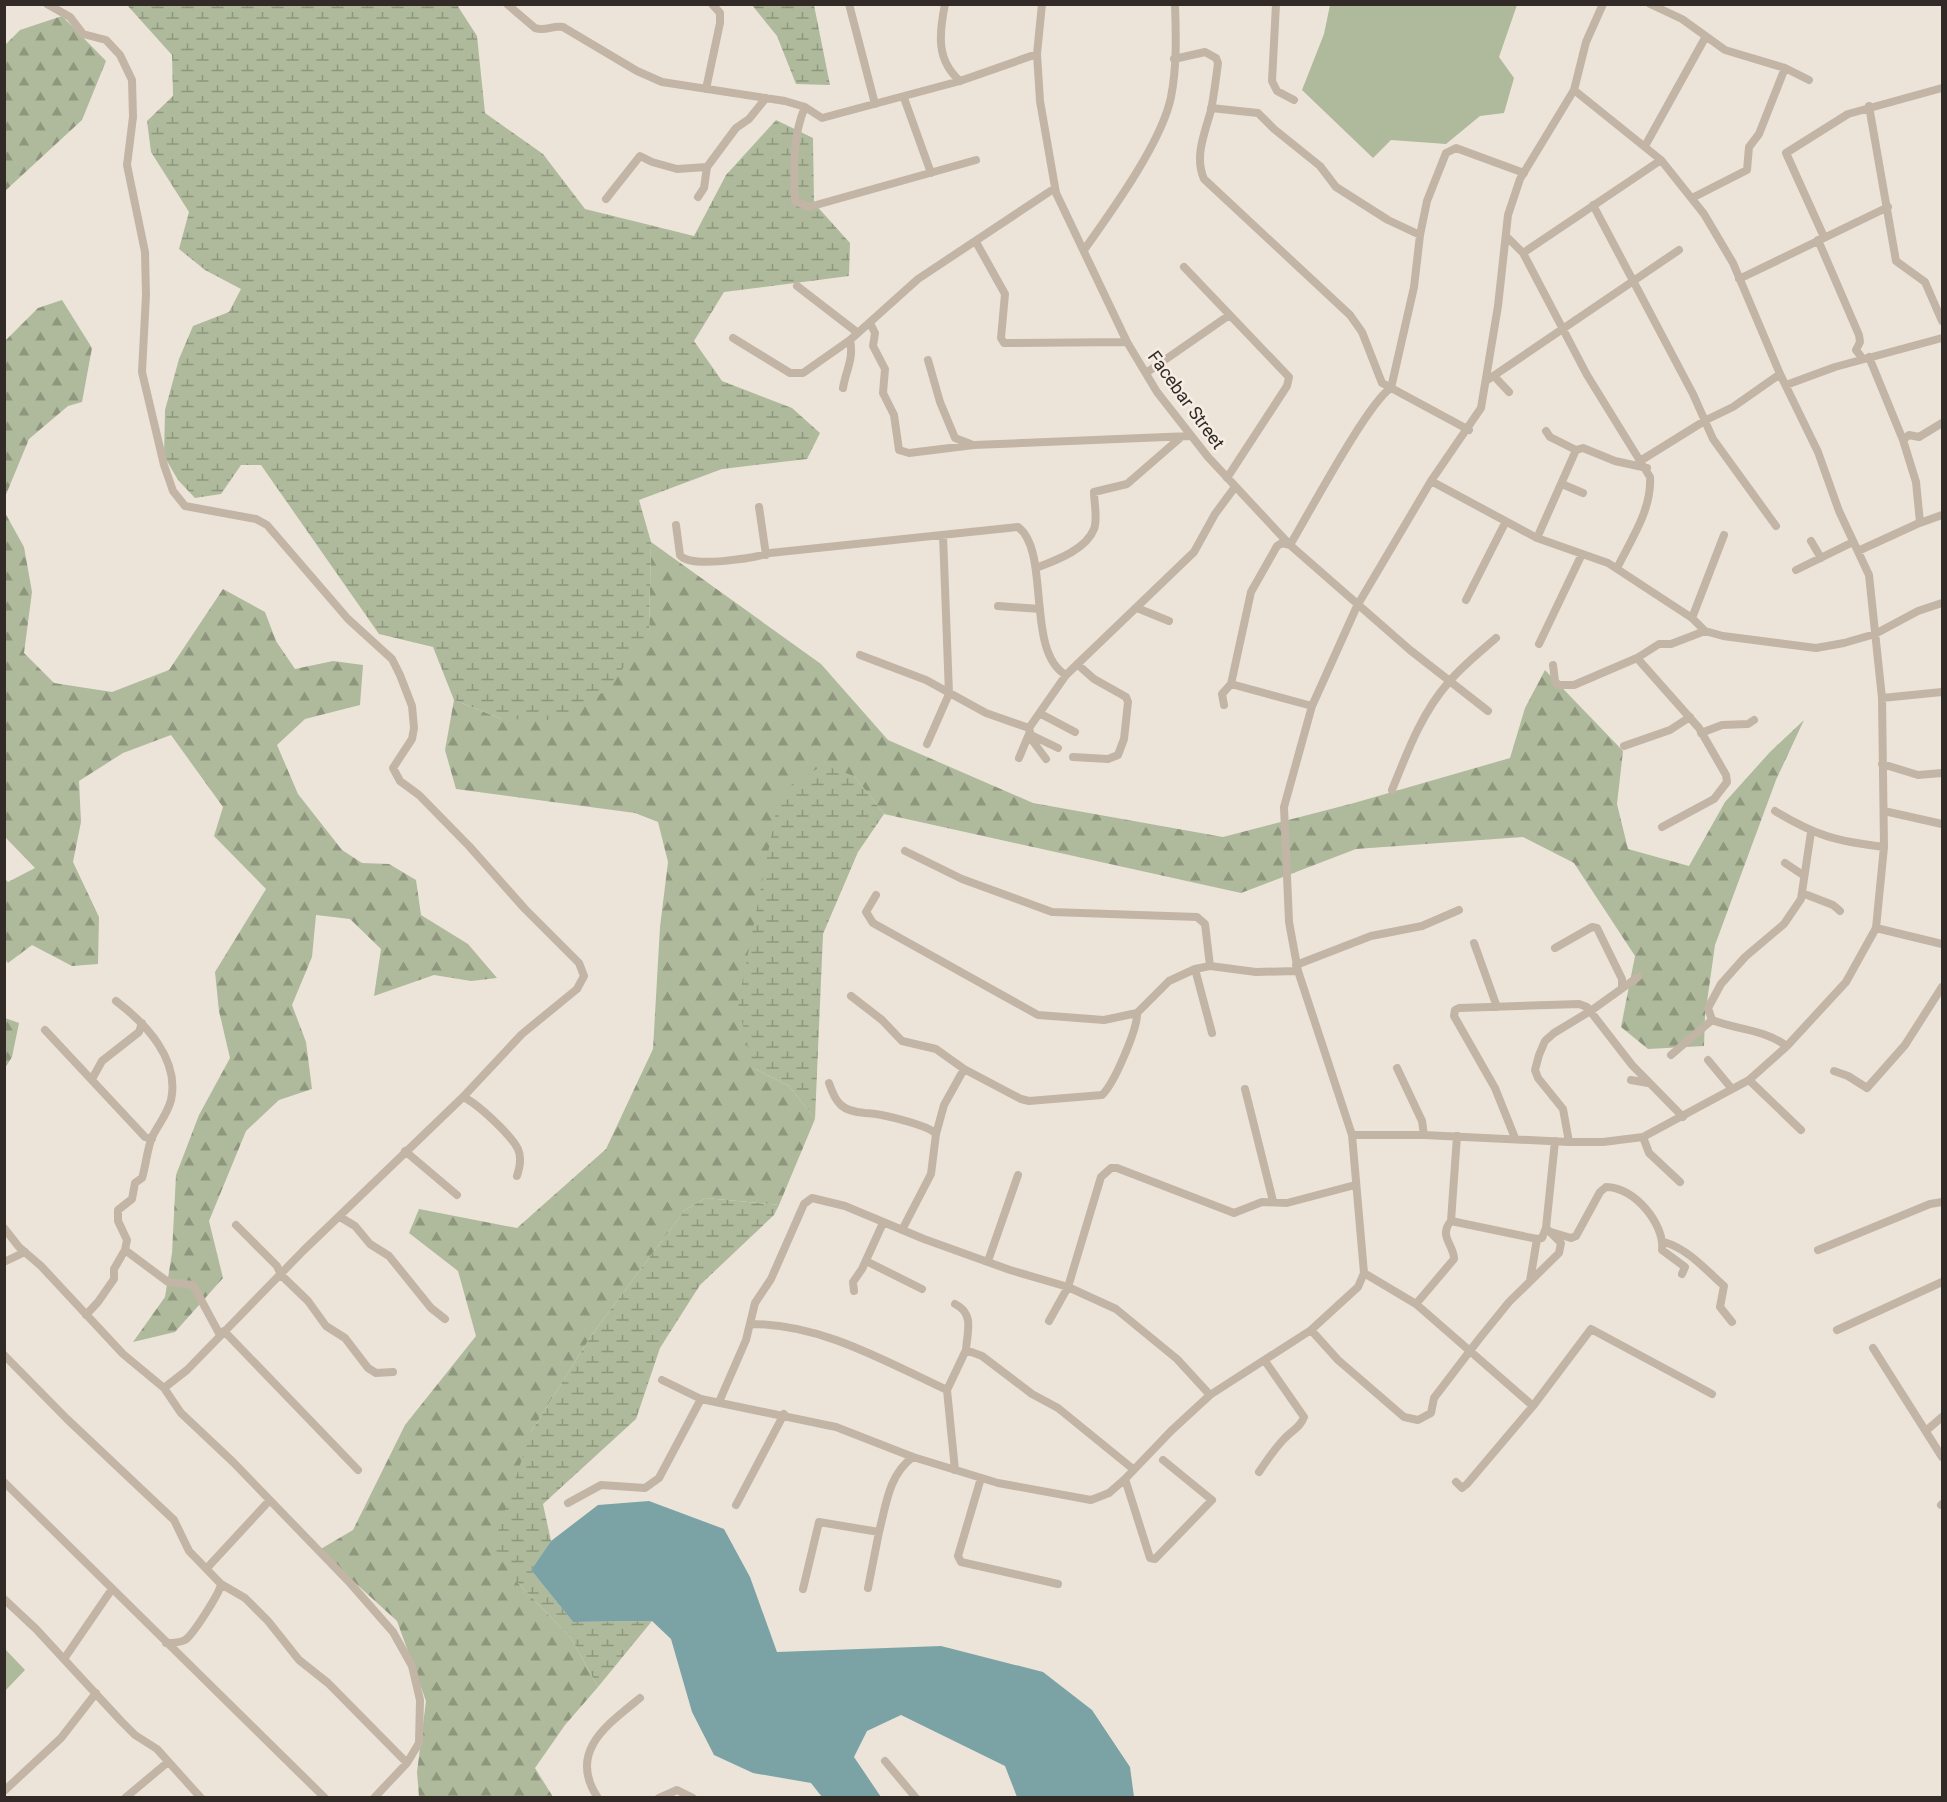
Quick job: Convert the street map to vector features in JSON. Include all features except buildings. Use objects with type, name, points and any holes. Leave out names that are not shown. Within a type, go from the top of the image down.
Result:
[{"type":"street","points":[[47,4],[70,17],[83,34],[106,40],[120,55],[132,80],[133,117],[127,165],[145,252],[146,295],[142,372],[153,424],[173,491],[185,506],[256,519],[267,525],[348,619],[392,659],[412,706],[414,728],[412,739],[393,768],[400,781],[419,795],[469,846],[525,909],[579,963],[584,976],[577,989],[522,1034],[463,1097],[405,1151],[187,1370],[164,1388]]},
{"type":"street","points":[[507,4],[536,28],[540,30],[563,27],[637,71],[662,82],[766,98],[805,107],[822,118],[904,98],[1037,54]]},
{"type":"street","points":[[706,89],[720,23],[720,13],[712,4]]},
{"type":"street","points":[[849,4],[875,104]]},
{"type":"street","points":[[945,4],[940,43],[946,67],[960,81]]},
{"type":"street","name":"Facebar Street","points":[[1042,4],[1037,54],[1040,101],[1055,188],[1127,342],[1146,373],[1190,436],[1290,545],[1357,606],[1448,682],[1488,711]]},
{"type":"street","points":[[1084,250],[1112,211],[1161,127],[1171,99],[1175,4]]},
{"type":"street","points":[[1276,4],[1272,81],[1277,91],[1294,100]]},
{"type":"street","points":[[663,1380],[701,1399],[784,1414],[836,1427],[913,1457],[981,1478],[1091,1500],[1109,1493],[1125,1479],[1210,1395],[1311,1330],[1358,1287],[1364,1273],[1352,1135],[1297,968],[1289,922],[1284,807],[1312,706],[1357,606],[1431,481],[1481,408],[1507,237],[1508,215],[1524,173],[1574,90],[1586,42],[1603,4]]},
{"type":"street","points":[[1650,4],[1682,19],[1705,38],[1725,50],[1785,68],[1809,80]]},
{"type":"street","points":[[1645,146],[1705,38]]},
{"type":"street","points":[[1174,59],[1205,52],[1216,58],[1218,63],[1211,108],[1201,144],[1199,168],[1204,179],[1350,315],[1362,332],[1382,383],[1468,430]]},
{"type":"street","points":[[1692,198],[1747,170],[1749,147],[1759,134],[1785,68]]},
{"type":"street","points":[[1920,522],[1916,482],[1903,440],[1866,358],[1856,350],[1860,342],[1859,335],[1786,153],[1848,114],[1869,106],[1942,88]]},
{"type":"street","points":[[1352,1135],[1457,1136],[1569,1142],[1604,1142],[1643,1137],[1749,1080],[1787,1046],[1846,982],[1876,928],[1884,847],[1882,698],[1869,574],[1839,511],[1818,452],[1780,374],[1733,263],[1692,198],[1661,160],[1574,90]]},
{"type":"street","points":[[698,197],[704,189],[707,167],[736,128],[749,119],[766,98]]},
{"type":"street","points":[[904,98],[931,173]]},
{"type":"street","points":[[1869,106],[1897,263],[1925,282],[1942,321]]},
{"type":"street","points":[[805,107],[796,130],[795,148],[795,201],[801,205],[809,207],[976,160]]},
{"type":"street","points":[[1211,108],[1258,113],[1320,166],[1336,187],[1388,220],[1420,235]]},
{"type":"street","points":[[1224,705],[1222,694],[1231,684],[1251,592],[1277,546],[1282,543],[1290,545],[1358,430],[1383,393],[1390,388],[1414,287],[1420,235],[1432,183],[1446,153],[1456,148],[1524,173]]},
{"type":"street","points":[[606,199],[635,158],[640,156],[652,162],[677,168],[707,167]]},
{"type":"street","points":[[1523,253],[1661,160]]},
{"type":"street","points":[[733,338],[796,375],[803,373],[850,340],[911,284],[1055,188]]},
{"type":"street","points":[[1593,205],[1706,420],[1713,439],[1776,526]]},
{"type":"street","points":[[1739,279],[1888,207]]},
{"type":"street","points":[[1507,237],[1523,253],[1587,375],[1647,468],[1651,491],[1641,520],[1617,568]]},
{"type":"street","points":[[976,242],[1004,288],[1001,338],[1004,344],[1127,342]]},
{"type":"street","points":[[1486,381],[1562,327],[1679,250]]},
{"type":"street","points":[[1184,267],[1228,316],[1288,373],[1289,382],[1227,478]]},
{"type":"street","points":[[797,286],[858,333]]},
{"type":"street","points":[[1146,373],[1228,316]]},
{"type":"street","points":[[870,323],[875,333],[873,346],[885,369],[883,393],[894,415],[899,450],[909,453],[974,445],[1190,436]]},
{"type":"street","points":[[1786,386],[1866,358],[1942,338]]},
{"type":"street","points":[[843,388],[846,373],[852,364],[850,340]]},
{"type":"street","points":[[928,360],[940,402],[955,438],[974,445]]},
{"type":"street","points":[[1641,461],[1706,420],[1733,407],[1780,374]]},
{"type":"street","points":[[1494,376],[1509,392]]},
{"type":"street","points":[[1903,440],[1910,435],[1919,437],[1942,423]]},
{"type":"street","points":[[1546,431],[1550,437],[1576,450],[1583,448],[1615,461],[1647,468]]},
{"type":"street","points":[[1036,568],[1057,560],[1090,536],[1095,524],[1094,492],[1126,484],[1180,438]]},
{"type":"street","points":[[1537,538],[1576,450]]},
{"type":"street","points":[[1431,481],[1505,523],[1537,538],[1617,568],[1692,618],[1705,631],[1747,640],[1816,648],[1875,634],[1918,611],[1942,603]]},
{"type":"street","points":[[1562,484],[1583,493]]},
{"type":"street","points":[[1019,758],[1029,731],[1066,675],[1194,552],[1221,505],[1235,487]]},
{"type":"street","points":[[759,507],[766,555]]},
{"type":"street","points":[[1858,552],[1920,522],[1942,515]]},
{"type":"street","points":[[1466,600],[1505,523]]},
{"type":"street","points":[[676,525],[680,555],[689,562],[754,558],[1018,527],[1026,536],[1036,568],[1047,648],[1054,666],[1066,675]]},
{"type":"street","points":[[927,744],[949,694],[943,536]]},
{"type":"street","points":[[1692,618],[1724,536]]},
{"type":"street","points":[[1811,541],[1821,558]]},
{"type":"street","points":[[1796,570],[1853,542]]},
{"type":"street","points":[[1539,644],[1582,554]]},
{"type":"street","points":[[998,606],[1040,609]]},
{"type":"street","points":[[1137,608],[1169,621]]},
{"type":"street","points":[[1553,665],[1555,681],[1563,687],[1574,685],[1637,658],[1659,644],[1671,644],[1705,631]]},
{"type":"street","points":[[1392,790],[1414,735],[1431,706],[1448,682],[1496,638]]},
{"type":"street","points":[[860,655],[926,681],[986,713],[1029,731],[1058,748]]},
{"type":"street","points":[[1637,658],[1701,732],[1727,782],[1714,799],[1662,827]]},
{"type":"street","points":[[1073,757],[1108,759],[1118,755],[1124,739],[1128,702],[1126,697],[1094,679],[1077,664]]},
{"type":"street","points":[[1231,684],[1312,706]]},
{"type":"street","points":[[1882,698],[1942,692]]},
{"type":"street","points":[[1041,714],[1075,732]]},
{"type":"street","points":[[1624,746],[1670,729],[1690,717]]},
{"type":"street","points":[[1701,732],[1722,725],[1748,724],[1754,720]]},
{"type":"street","points":[[1029,731],[1046,759]]},
{"type":"street","points":[[1882,764],[1918,775],[1942,773]]},
{"type":"street","points":[[1884,810],[1942,824]]},
{"type":"street","points":[[1774,811],[1811,832],[1840,841],[1884,847]]},
{"type":"street","points":[[1712,1020],[1708,1008],[1721,984],[1745,957],[1784,924],[1801,899],[1811,832]]},
{"type":"street","points":[[905,851],[962,879],[1052,912],[1197,917],[1205,924],[1210,966]]},
{"type":"street","points":[[1785,863],[1803,875]]},
{"type":"street","points":[[1802,893],[1833,905],[1840,911]]},
{"type":"street","points":[[876,895],[866,912],[873,923],[1038,1015],[1104,1020],[1137,1013],[1169,981],[1195,969],[1210,966],[1256,972],[1297,968],[1371,936],[1422,926],[1459,910]]},
{"type":"street","points":[[1555,948],[1592,927],[1597,928],[1622,979],[1622,988]]},
{"type":"street","points":[[1876,928],[1942,944]]},
{"type":"street","points":[[1474,943],[1497,1007]]},
{"type":"street","points":[[1195,969],[1212,1033]]},
{"type":"street","points":[[1569,1142],[1563,1109],[1538,1078],[1535,1070],[1545,1041],[1592,1011],[1638,977]]},
{"type":"street","points":[[1834,1071],[1848,1076],[1867,1088],[1905,1045],[1942,987]]},
{"type":"street","points":[[851,996],[882,1020],[902,1041],[936,1048],[964,1069],[1029,1101],[1056,1097],[1098,1097],[1110,1086],[1138,1020],[1137,1013]]},
{"type":"street","points":[[86,1315],[114,1279],[114,1269],[125,1250],[127,1240],[118,1221],[118,1210],[132,1199],[135,1183],[142,1178],[152,1139],[171,1102],[172,1084],[166,1059],[142,1023],[116,1001]]},
{"type":"street","points":[[1515,1138],[1495,1088],[1454,1017],[1455,1010],[1459,1008],[1579,1004],[1592,1011],[1617,1047],[1648,1083],[1683,1117]]},
{"type":"street","points":[[1712,1020],[1730,1027],[1767,1033],[1787,1046]]},
{"type":"street","points":[[1671,1055],[1712,1020]]},
{"type":"street","points":[[92,1079],[102,1061],[139,1032],[142,1023]]},
{"type":"street","points":[[45,1030],[145,1137],[152,1139]]},
{"type":"street","points":[[1708,1060],[1732,1089]]},
{"type":"street","points":[[1397,1068],[1422,1121],[1424,1135]]},
{"type":"street","points":[[902,1230],[931,1174],[935,1129],[947,1099],[964,1069]]},
{"type":"street","points":[[1631,1080],[1648,1083]]},
{"type":"street","points":[[1749,1080],[1801,1130]]},
{"type":"street","points":[[829,1083],[835,1099],[849,1111],[935,1129]]},
{"type":"street","points":[[1245,1089],[1274,1201]]},
{"type":"street","points":[[463,1097],[472,1102],[515,1144],[520,1161],[517,1176]]},
{"type":"street","points":[[1451,1221],[1449,1218],[1457,1136]]},
{"type":"street","points":[[1643,1137],[1649,1153],[1680,1182]]},
{"type":"street","points":[[1451,1221],[1537,1239],[1545,1234],[1549,1230],[1555,1141]]},
{"type":"street","points":[[405,1151],[457,1195]]},
{"type":"street","points":[[1049,1321],[1068,1287],[1101,1177],[1111,1168],[1117,1168],[1234,1214],[1263,1202],[1287,1203],[1355,1185]]},
{"type":"street","points":[[988,1262],[1018,1175]]},
{"type":"street","points":[[1549,1230],[1571,1238],[1576,1236],[1600,1192],[1606,1187],[1612,1187],[1628,1194],[1659,1226],[1664,1242],[1662,1250],[1685,1267],[1682,1274]]},
{"type":"street","points":[[719,1402],[751,1324],[755,1303],[771,1279],[790,1231],[807,1200],[819,1199],[845,1206],[883,1223],[988,1262],[1068,1287],[1116,1309],[1177,1359],[1210,1395]]},
{"type":"street","points":[[1818,1250],[1930,1204],[1942,1202]]},
{"type":"street","points":[[340,1217],[355,1226],[370,1244],[389,1256],[431,1308],[445,1319]]},
{"type":"street","points":[[1416,1304],[1454,1259],[1455,1255],[1446,1241],[1447,1225],[1451,1221]]},
{"type":"street","points":[[854,1291],[853,1282],[866,1262],[883,1223]]},
{"type":"street","points":[[236,1225],[308,1301],[326,1326],[345,1338],[368,1368],[376,1373],[393,1372]]},
{"type":"street","points":[[4,1228],[123,1354],[164,1388],[181,1413],[233,1462],[350,1583],[393,1632],[407,1658],[420,1700],[421,1727],[419,1743],[407,1763],[374,1797]]},
{"type":"street","points":[[1311,1330],[1362,1382],[1404,1417],[1418,1420],[1431,1413],[1434,1398],[1509,1302],[1546,1267],[1562,1247],[1549,1230]]},
{"type":"street","points":[[1530,1281],[1537,1239]]},
{"type":"street","points":[[1664,1242],[1673,1244],[1693,1256],[1702,1269],[1724,1286],[1720,1307],[1732,1322]]},
{"type":"street","points":[[125,1250],[168,1282],[193,1285],[222,1333],[358,1470]]},
{"type":"street","points":[[4,1262],[25,1252]]},
{"type":"street","points":[[866,1262],[922,1289]]},
{"type":"street","points":[[1364,1273],[1416,1304],[1533,1406]]},
{"type":"street","points":[[1837,1330],[1942,1285]]},
{"type":"street","points":[[955,1304],[963,1308],[970,1320],[966,1350],[947,1390],[955,1470]]},
{"type":"street","points":[[751,1324],[782,1325],[838,1339],[947,1390]]},
{"type":"street","points":[[1456,1482],[1462,1488],[1467,1484],[1533,1406],[1591,1329],[1712,1394]]},
{"type":"street","points":[[1873,1348],[1942,1457]]},
{"type":"street","points":[[966,1350],[982,1356],[1032,1394],[1058,1408],[1133,1469]]},
{"type":"street","points":[[4,1355],[67,1419],[174,1520],[186,1546],[221,1584],[245,1599],[268,1621],[299,1660],[328,1683],[407,1763]]},
{"type":"street","points":[[1258,1472],[1287,1436],[1297,1430],[1304,1417],[1265,1361]]},
{"type":"street","points":[[568,1503],[601,1485],[645,1488],[659,1478],[701,1399]]},
{"type":"street","points":[[735,1506],[784,1414]]},
{"type":"street","points":[[1926,1430],[1942,1417]]},
{"type":"street","points":[[868,1588],[879,1532],[894,1479],[898,1470],[913,1457]]},
{"type":"street","points":[[1125,1479],[1149,1558],[1155,1559],[1212,1500],[1163,1460]]},
{"type":"street","points":[[981,1478],[958,1556],[961,1562],[1058,1584]]},
{"type":"street","points":[[5,1483],[325,1797]]},
{"type":"street","points":[[207,1568],[269,1501]]},
{"type":"street","points":[[803,1590],[819,1522],[879,1532]]},
{"type":"street","points":[[166,1643],[187,1639],[215,1600],[221,1584]]},
{"type":"street","points":[[64,1659],[112,1589]]},
{"type":"street","points":[[4,1599],[128,1728],[149,1745],[158,1749],[201,1797]]},
{"type":"street","points":[[4,1791],[61,1738],[96,1693]]},
{"type":"street","points":[[598,1797],[586,1770],[590,1753],[608,1725],[640,1698]]},
{"type":"street","points":[[885,1761],[916,1797]]},
{"type":"street","points":[[125,1797],[168,1762]]},
{"type":"street","points":[[659,1797],[677,1790],[693,1797]]},
{"type":"green space","points":[[127,5],[457,5],[477,36],[485,113],[543,154],[585,209],[694,236],[726,175],[776,120],[813,138],[814,203],[850,243],[849,276],[724,292],[694,341],[722,381],[792,408],[820,433],[807,459],[722,469],[639,500],[651,542],[649,633],[607,690],[556,720],[502,719],[454,700],[433,647],[379,634],[261,465],[241,465],[221,494],[195,498],[178,480],[164,456],[165,410],[179,359],[193,326],[229,312],[241,289],[205,270],[179,249],[189,212],[151,152],[147,121],[173,96],[172,55]]},
{"type":"green space","points":[[752,5],[814,5],[830,85],[796,84],[777,36]]},
{"type":"green space","points":[[1330,5],[1517,5],[1499,57],[1514,78],[1504,113],[1480,116],[1446,144],[1391,140],[1373,158],[1302,90],[1324,34]]},
{"type":"green space","points":[[62,16],[106,61],[82,120],[5,191],[5,45],[20,30]]},
{"type":"green space","points":[[62,300],[92,348],[82,402],[68,406],[29,439],[5,497],[5,341],[38,308]]},
{"type":"green space","points":[[4,511],[24,547],[32,592],[24,653],[54,683],[112,692],[169,670],[223,589],[265,612],[276,641],[295,669],[333,661],[363,665],[360,705],[305,719],[277,745],[298,794],[342,850],[362,863],[389,864],[416,880],[421,915],[468,944],[497,978],[471,981],[434,975],[374,996],[381,949],[350,919],[316,915],[312,957],[292,1005],[306,1042],[312,1089],[279,1100],[246,1131],[209,1221],[223,1278],[175,1332],[133,1342],[165,1297],[172,1253],[176,1175],[199,1115],[230,1058],[219,1011],[215,972],[266,889],[214,836],[223,807],[171,735],[123,753],[79,781],[81,822],[73,862],[99,917],[98,964],[72,966],[32,945],[8,963],[5,959],[5,879],[8,882],[35,868],[5,837]]},
{"type":"green space","points":[[651,542],[821,664],[888,740],[1033,803],[1223,837],[1354,803],[1510,758],[1525,708],[1545,670],[1623,751],[1617,804],[1628,849],[1689,866],[1725,802],[1770,752],[1804,720],[1776,780],[1715,945],[1705,1016],[1704,1046],[1648,1049],[1621,1027],[1635,956],[1574,863],[1523,837],[1356,849],[1241,893],[884,814],[854,776],[753,1068],[789,1086],[815,1119],[779,1205],[706,1198],[685,1210],[593,1333],[531,1432],[517,1582],[571,1638],[598,1687],[565,1725],[535,1768],[553,1797],[419,1797],[417,1772],[426,1701],[397,1621],[319,1550],[353,1530],[405,1425],[476,1336],[458,1271],[409,1233],[419,1209],[517,1228],[606,1149],[653,1049],[660,927],[668,862],[658,822],[635,813],[456,789],[445,750],[454,700],[502,719],[649,633]]},
{"type":"green space","points":[[823,765],[854,776],[884,814],[858,852],[823,934],[815,1119],[789,1086],[753,1068],[738,1004],[780,792]]},
{"type":"green space","points":[[5,1018],[19,1023],[12,1057],[5,1068]]},
{"type":"green space","points":[[706,1198],[779,1205],[774,1215],[700,1285],[660,1348],[636,1419],[543,1504],[551,1541],[531,1570],[573,1622],[652,1621],[598,1687],[571,1638],[517,1582],[493,1546],[531,1432],[593,1333],[685,1210]]},
{"type":"green space","points":[[5,1649],[25,1670],[5,1691]]},
{"type":"water","points":[[649,1501],[724,1529],[750,1577],[777,1652],[941,1646],[1043,1672],[1092,1710],[1130,1767],[1134,1797],[1017,1797],[1005,1766],[901,1715],[867,1731],[854,1757],[881,1797],[822,1797],[811,1783],[753,1773],[714,1755],[692,1712],[671,1639],[652,1621],[573,1622],[531,1570],[551,1541],[598,1505]]}]
